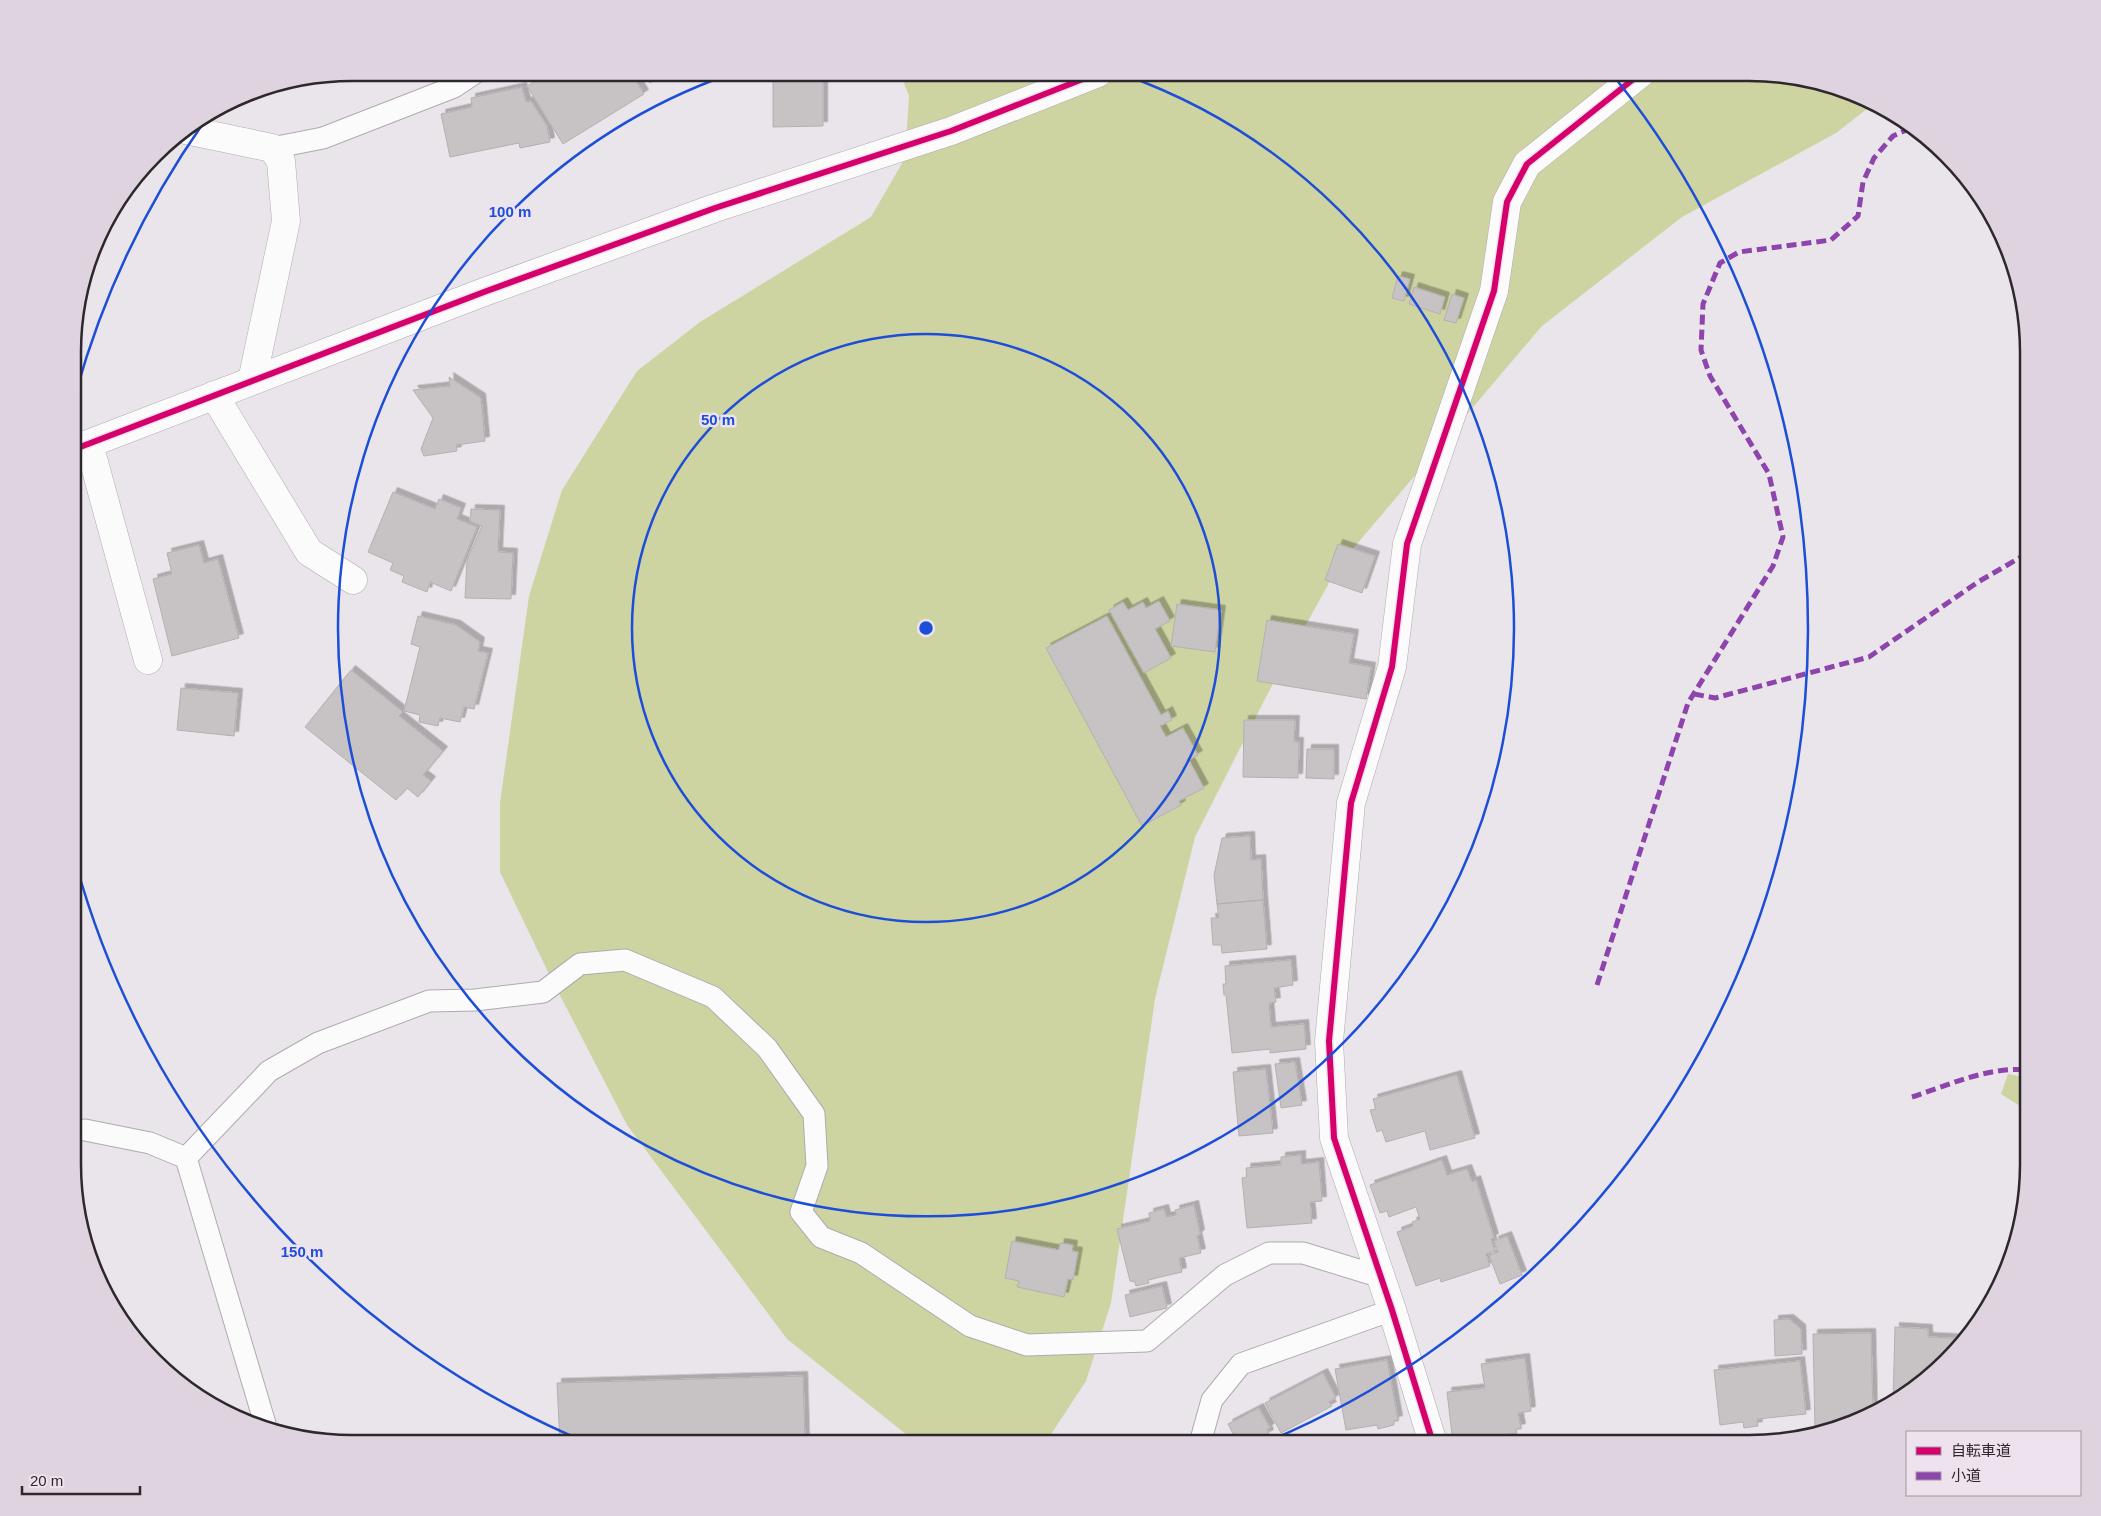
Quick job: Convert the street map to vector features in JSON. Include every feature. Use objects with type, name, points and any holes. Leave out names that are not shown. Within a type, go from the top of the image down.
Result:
[{"type":"street","points":[[148,660],[82,446],[484,292],[714,208],[951,131],[1078,81]]},
{"type":"street","points":[[1431,1435],[1392,1310],[1334,1138],[1329,1041],[1351,803],[1392,667],[1407,544],[1494,291],[1507,202],[1527,164],[1631,81]]},
{"type":"street","points":[[195,132],[272,148],[281,161],[286,221],[252,381]]},
{"type":"street","points":[[214,396],[309,552],[353,580]]},
{"type":"lane","points":[[272,148],[323,138],[454,87],[462,81]]},
{"type":"lane","points":[[186,1158],[269,1071],[318,1043],[430,1001],[475,1000],[543,992],[580,964],[625,960],[713,997],[767,1048],[814,1114],[817,1166],[801,1212],[821,1236],[861,1253],[970,1326],[1027,1344],[1147,1341],[1225,1275],[1270,1253],[1303,1253],[1381,1278]]},
{"type":"lane","points":[[85,1130],[150,1142],[186,1158],[264,1420]]},
{"type":"lane","points":[[1202,1435],[1212,1400],[1241,1364],[1392,1310]]},
{"type":"green space","points":[[903,81],[1749,81],[1802,86],[1819,90],[1868,108],[1836,133],[1682,217],[1542,326],[1339,565],[1267,695],[1195,837],[1155,999],[1111,1303],[1086,1381],[1051,1435],[907,1435],[787,1339],[627,1125],[548,972],[500,872],[500,803],[529,596],[562,490],[637,371],[700,322],[871,217],[905,158],[909,96]]},
{"type":"green space","points":[[2008,1074],[2020,1076],[2020,1106],[2001,1094]]},
{"type":"building","points":[[535,81],[636,81],[644,94],[563,144],[527,86]]},
{"type":"building","points":[[773,81],[823,81],[823,126],[773,127]]},
{"type":"building","points":[[522,87],[526,102],[531,101],[547,126],[550,142],[520,148],[519,143],[450,157],[441,114],[472,107],[471,98]]},
{"type":"building","points":[[1398,276],[1410,279],[1404,301],[1392,298]]},
{"type":"building","points":[[1414,287],[1445,297],[1440,314],[1409,304]]},
{"type":"building","points":[[1452,294],[1464,298],[1456,323],[1444,320]]},
{"type":"building","points":[[449,377],[481,398],[485,441],[456,445],[457,451],[424,456],[421,449],[433,418],[413,390],[450,386]]},
{"type":"building","points":[[393,492],[435,509],[439,499],[461,508],[457,519],[477,527],[451,591],[430,582],[427,592],[402,582],[404,576],[390,570],[393,563],[368,552]]},
{"type":"building","points":[[471,509],[500,510],[498,552],[513,553],[511,599],[465,598],[467,560],[482,526],[470,521]]},
{"type":"building","points":[[1338,544],[1375,556],[1362,593],[1325,580]]},
{"type":"building","points":[[199,545],[204,563],[218,559],[239,638],[172,656],[153,579],[172,574],[167,553]]},
{"type":"building","points":[[1159,601],[1170,621],[1155,629],[1171,658],[1144,673],[1109,610],[1123,602],[1128,610],[1143,602],[1146,608]]},
{"type":"building","points":[[1177,604],[1221,610],[1215,652],[1171,646]]},
{"type":"building","points":[[418,616],[456,625],[480,642],[478,651],[488,653],[474,709],[464,707],[460,722],[440,718],[438,726],[419,722],[420,715],[404,711],[420,647],[411,644]]},
{"type":"building","points":[[1107,616],[1161,715],[1168,711],[1172,720],[1160,726],[1166,737],[1183,728],[1198,755],[1189,760],[1204,788],[1179,801],[1181,805],[1142,826],[1046,648]]},
{"type":"building","points":[[1267,620],[1354,634],[1349,663],[1371,667],[1366,699],[1257,681]]},
{"type":"building","points":[[351,670],[403,712],[399,716],[443,751],[423,775],[431,781],[418,797],[407,788],[396,800],[305,727]]},
{"type":"building","points":[[181,688],[238,693],[234,736],[177,730]]},
{"type":"building","points":[[1244,720],[1295,720],[1294,742],[1299,742],[1298,778],[1243,777]]},
{"type":"building","points":[[1307,749],[1334,749],[1334,779],[1306,778]]},
{"type":"building","points":[[1250,836],[1251,860],[1261,859],[1263,900],[1217,904],[1214,875],[1222,838]]},
{"type":"building","points":[[1263,900],[1267,949],[1222,953],[1221,945],[1213,945],[1211,918],[1219,918],[1217,904]]},
{"type":"building","points":[[1291,960],[1293,985],[1274,988],[1276,1002],[1269,1003],[1271,1027],[1304,1024],[1306,1049],[1270,1053],[1270,1049],[1232,1053],[1226,995],[1224,995],[1223,984],[1226,984],[1225,966]]},
{"type":"building","points":[[1295,1062],[1302,1105],[1281,1108],[1275,1064]]},
{"type":"building","points":[[1266,1069],[1273,1133],[1239,1136],[1233,1072]]},
{"type":"building","points":[[1457,1075],[1475,1138],[1430,1150],[1425,1131],[1386,1142],[1382,1130],[1377,1132],[1370,1110],[1376,1109],[1373,1099]]},
{"type":"building","points":[[1301,1155],[1301,1164],[1319,1162],[1322,1201],[1310,1202],[1312,1223],[1247,1228],[1242,1178],[1247,1177],[1246,1168],[1281,1165],[1281,1157]]},
{"type":"building","points":[[1442,1160],[1447,1175],[1467,1169],[1472,1182],[1476,1180],[1494,1238],[1491,1239],[1495,1251],[1486,1254],[1490,1266],[1441,1282],[1440,1278],[1416,1286],[1397,1232],[1413,1226],[1412,1222],[1420,1219],[1416,1207],[1389,1217],[1387,1211],[1380,1213],[1370,1185]]},
{"type":"building","points":[[1194,1205],[1200,1234],[1197,1236],[1201,1253],[1179,1258],[1182,1272],[1148,1280],[1149,1283],[1136,1286],[1135,1282],[1130,1281],[1117,1229],[1150,1221],[1149,1213],[1164,1209],[1166,1217],[1176,1215],[1175,1210]]},
{"type":"building","points":[[1507,1236],[1522,1275],[1500,1284],[1489,1255],[1498,1252],[1494,1241]]},
{"type":"building","points":[[1012,1241],[1059,1250],[1060,1243],[1073,1245],[1072,1251],[1078,1252],[1073,1280],[1068,1279],[1064,1297],[1017,1287],[1019,1281],[1005,1278]]},
{"type":"building","points":[[1162,1286],[1167,1308],[1130,1317],[1125,1295]]},
{"type":"building","points":[[1789,1319],[1801,1329],[1802,1354],[1775,1356],[1774,1320]]},
{"type":"building","points":[[1895,1327],[1928,1329],[1928,1337],[1957,1338],[1928,1368],[1893,1392]]},
{"type":"building","points":[[1871,1333],[1873,1405],[1853,1414],[1815,1427],[1813,1334]]},
{"type":"building","points":[[1525,1358],[1531,1411],[1518,1413],[1521,1428],[1516,1429],[1517,1433],[1502,1435],[1452,1435],[1447,1392],[1485,1388],[1481,1364]]},
{"type":"building","points":[[1387,1360],[1398,1420],[1394,1421],[1394,1425],[1378,1429],[1377,1425],[1346,1430],[1335,1369]]},
{"type":"building","points":[[1800,1361],[1806,1414],[1757,1419],[1758,1426],[1744,1428],[1743,1422],[1720,1425],[1714,1370]]},
{"type":"building","points":[[1323,1373],[1336,1398],[1329,1402],[1332,1406],[1281,1433],[1265,1403]]},
{"type":"building","points":[[803,1376],[805,1435],[560,1435],[557,1383]]},
{"type":"building","points":[[1259,1408],[1270,1428],[1267,1429],[1269,1434],[1234,1435],[1228,1424]]},
{"type":"marked path","points":[[1597,985],[1688,703],[1773,566],[1783,537],[1769,474],[1710,376],[1701,350],[1703,304],[1720,263],[1739,252],[1831,240],[1858,216],[1863,182],[1874,158],[1893,136],[1905,131]]},
{"type":"marked path","points":[[1694,694],[1715,698],[1869,657],[1978,582],[2020,558]]},
{"type":"marked path","points":[[1912,1097],[1984,1074],[2020,1070]]},
{"type":"cycle path","points":[[81,447],[484,292],[715,208],[951,131],[1078,81]]},
{"type":"cycle path","points":[[1431,1435],[1392,1310],[1334,1138],[1329,1041],[1351,803],[1392,667],[1407,544],[1494,291],[1507,202],[1527,164],[1631,81]]}]
